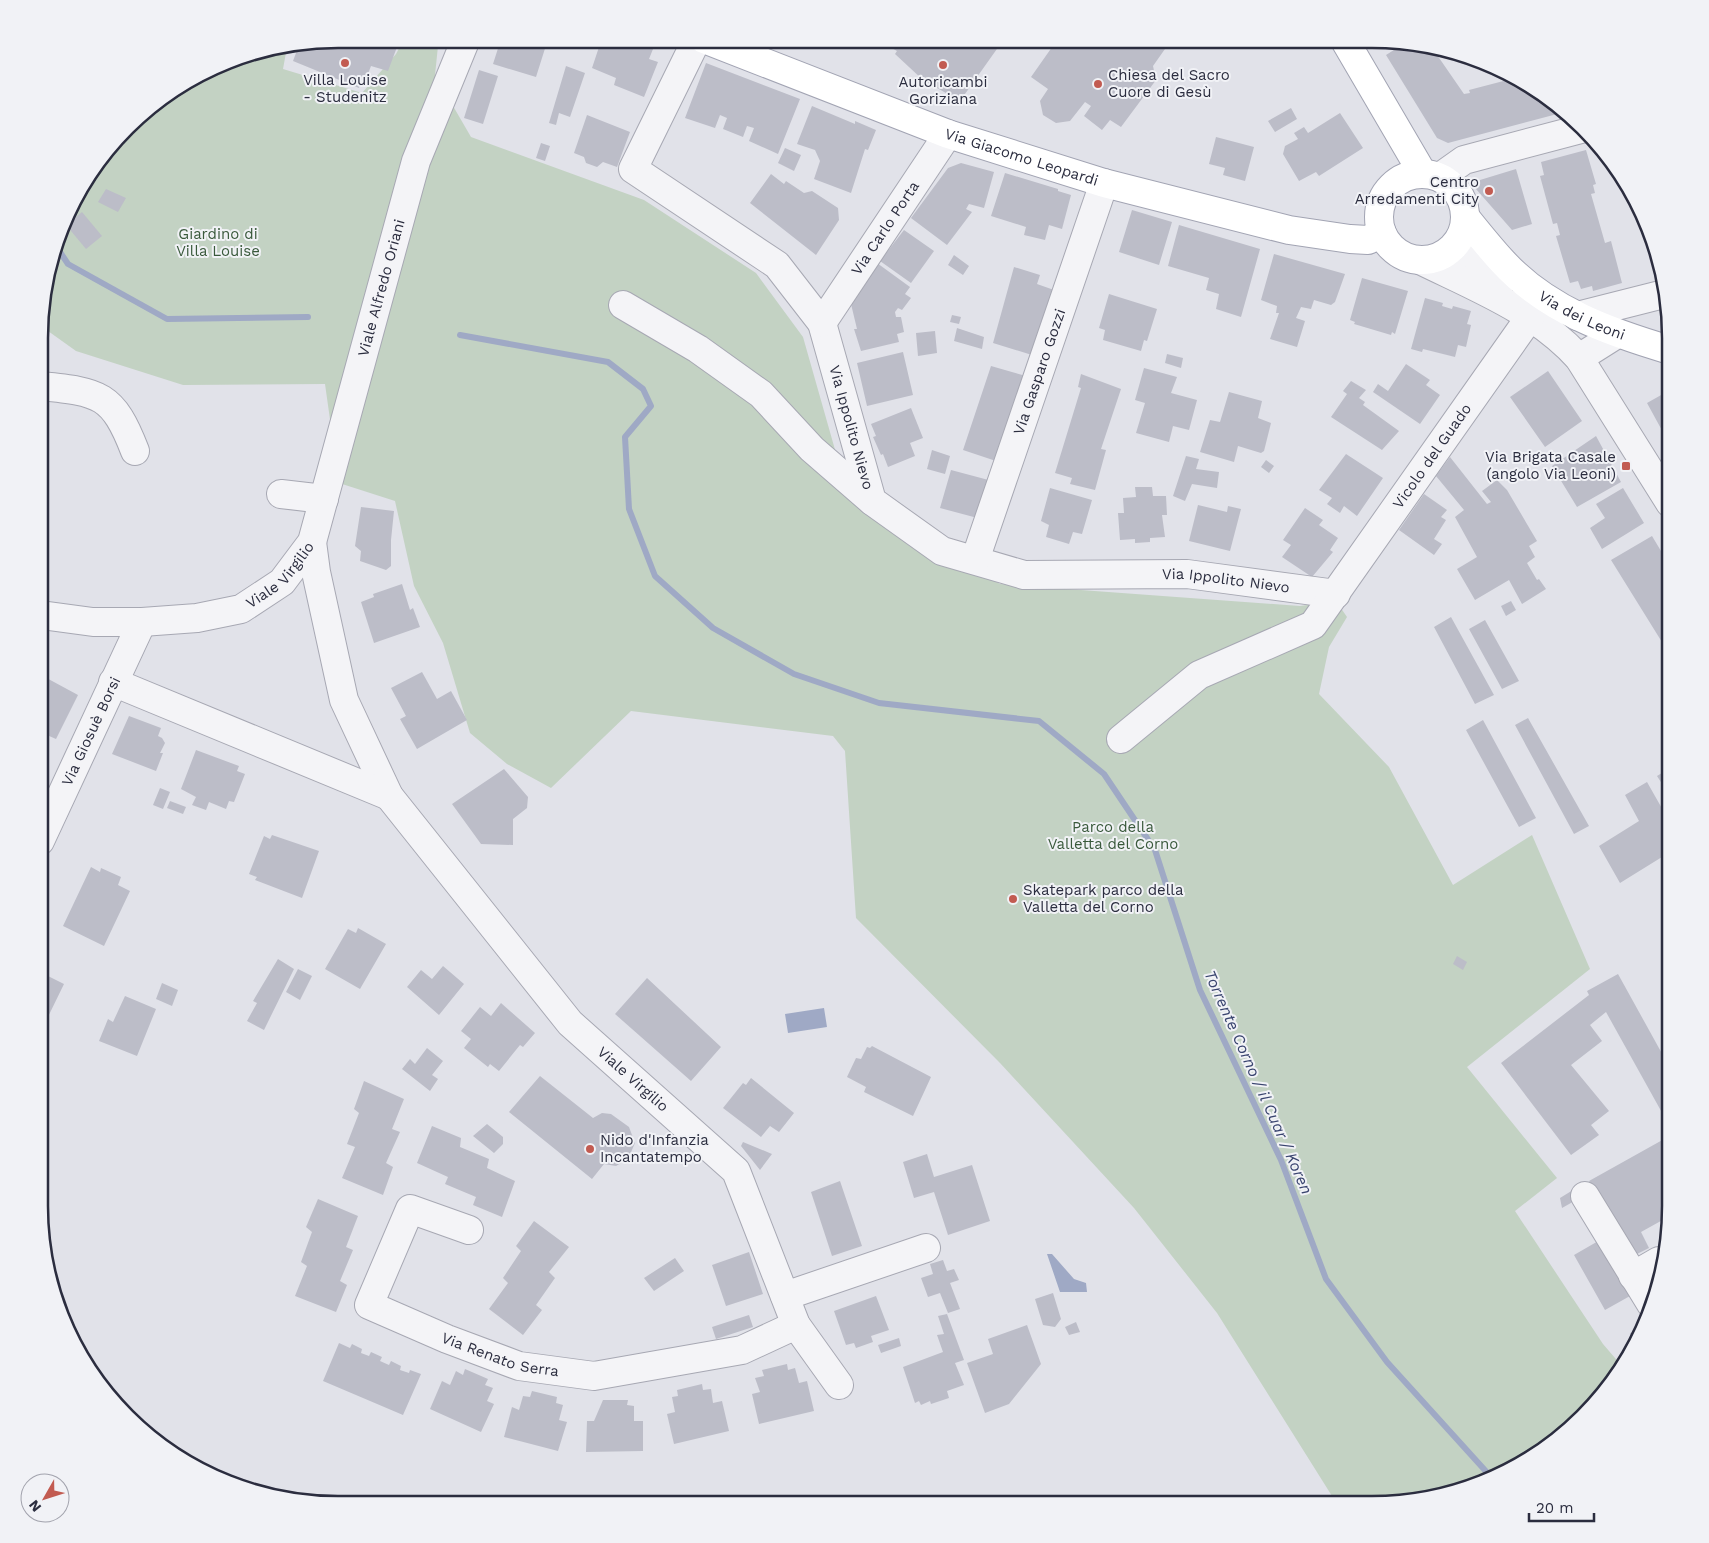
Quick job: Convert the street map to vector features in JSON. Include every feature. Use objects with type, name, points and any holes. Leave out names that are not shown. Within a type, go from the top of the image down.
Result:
[{"type":"main road","name":"Via Giacomo Leopardi","points":[[727,48],[948,134],[1104,183],[1289,230],[1368,240],[1380,225]]},
{"type":"main road","points":[[1350,48],[1432,172],[1463,201],[1462,230],[1448,253],[1436,259],[1422,261],[1405,257],[1391,248],[1380,225],[1382,200],[1392,186],[1432,172]]},
{"type":"main road","name":"Via dei Leoni","points":[[1462,230],[1554,305],[1617,334],[1662,348]]},
{"type":"street","name":"Viale Alfredo Oriani","points":[[312,542],[416,161],[462,48]]},
{"type":"street","name":"Via Ippolito Nievo","points":[[692,48],[632,169],[777,264],[822,323],[872,501],[942,551],[1024,575],[1187,574],[1336,594]]},
{"type":"street","points":[[1432,172],[1464,160],[1575,130]]},
{"type":"street","name":"Via Carlo Porta","points":[[822,323],[948,134]]},
{"type":"street","name":"Via Gasparo Gozzi","points":[[975,560],[1104,183]]},
{"type":"street","points":[[1462,230],[1464,257],[1523,312],[1563,340],[1579,358],[1662,490]]},
{"type":"street","points":[[1422,261],[1523,312]]},
{"type":"street","points":[[1577,316],[1658,295]]},
{"type":"street","points":[[623,305],[698,350],[761,394],[812,449],[872,501]]},
{"type":"street","name":"Vicolo del Guado","points":[[1121,739],[1199,675],[1313,625],[1336,594],[1523,312]]},
{"type":"street","points":[[1579,358],[1617,334]]},
{"type":"street","points":[[48,383],[97,395],[113,408],[124,422],[135,451]]},
{"type":"street","points":[[281,494],[324,499]]},
{"type":"street","name":"Viale Virgilio","points":[[48,615],[93,622],[142,622],[197,618],[241,609],[282,582],[312,542]]},
{"type":"street","name":"Viale Virgilio","points":[[312,542],[316,572],[344,700],[389,796],[570,1023],[736,1171],[796,1325],[839,1385]]},
{"type":"street","name":"Via Giosuè Borsi","points":[[48,824],[142,622]]},
{"type":"street","name":"Viale Virgilio","points":[[113,682],[389,796]]},
{"type":"street","points":[[1585,1196],[1647,1297]]},
{"type":"street","name":"Via Renato Serra","points":[[469,1230],[410,1209],[369,1305],[447,1339],[519,1366],[594,1376],[742,1350],[796,1325]]},
{"type":"street","points":[[785,1296],[926,1248]]},
{"type":"street","points":[[1633,1276],[1656,1263]]},
{"type":"green space","name":"Parco della Valletta del Corno","points":[[399,48],[438,48],[435,75],[471,137],[644,200],[756,273],[803,337],[849,499],[1000,584],[1300,606],[1336,601],[1347,617],[1329,647],[1319,694],[1389,767],[1453,885],[1532,835],[1590,969],[1467,1067],[1557,1178],[1515,1211],[1603,1344],[1617,1360],[1590,1397],[1563,1424],[1517,1457],[1500,1466],[1447,1486],[1391,1495],[1332,1496],[1217,1313],[1134,1208],[1000,1063],[856,918],[845,751],[833,736],[631,711],[551,788],[507,764],[470,733],[443,643],[414,586],[395,501],[339,483],[325,384],[183,385],[76,351],[48,331],[50,299],[57,262],[77,209],[96,176],[119,146],[161,107],[209,77],[262,57],[286,52],[283,69],[362,93]]},
{"type":"water","points":[[824,1008],[827,1027],[788,1033],[785,1014]]},
{"type":"water","points":[[1047,1254],[1052,1254],[1074,1279],[1086,1283],[1087,1292],[1060,1292]]},
{"type":"building","name":"Villa Louise - Studenitz","points":[[318,48],[397,48],[388,71],[371,66],[366,79],[361,80],[359,88],[293,61],[297,50],[299,50]]},
{"type":"building","points":[[498,48],[545,48],[536,77],[493,64]]},
{"type":"building","points":[[599,48],[653,48],[649,59],[658,62],[644,97],[614,85],[616,78],[592,68]]},
{"type":"building","points":[[892,48],[998,48],[960,101],[923,80],[895,54],[897,51]]},
{"type":"building","name":"Chiesa del Sacro Cuore di Gesù","points":[[1051,48],[1166,48],[1153,66],[1156,80],[1121,127],[1110,120],[1102,130],[1084,116],[1091,106],[1085,102],[1070,121],[1056,123],[1043,115],[1040,101],[1048,89],[1031,77]]},
{"type":"building","points":[[1396,49],[1437,55],[1464,94],[1470,93],[1469,90],[1506,80],[1533,96],[1557,114],[1448,143],[1437,138],[1386,55]]},
{"type":"building","points":[[706,63],[800,99],[778,154],[749,141],[754,128],[747,126],[743,137],[723,129],[727,118],[720,115],[715,128],[685,118]]},
{"type":"building","points":[[566,66],[585,73],[570,117],[559,113],[556,125],[549,123]]},
{"type":"building","points":[[479,70],[498,76],[483,124],[464,118]]},
{"type":"building","points":[[812,106],[855,124],[855,121],[876,130],[868,150],[865,149],[851,193],[814,179],[820,161],[815,150],[797,144]]},
{"type":"building","points":[[1291,108],[1297,119],[1275,132],[1268,121]]},
{"type":"building","points":[[1340,113],[1363,148],[1319,176],[1316,172],[1299,181],[1283,154],[1285,146],[1298,139],[1294,133],[1304,127],[1308,133]]},
{"type":"building","points":[[587,115],[630,132],[617,167],[603,162],[597,167],[586,163],[584,157],[574,153]]},
{"type":"building","points":[[1216,137],[1254,147],[1245,181],[1223,175],[1225,168],[1209,164]]},
{"type":"building","points":[[541,143],[550,146],[545,161],[536,158]]},
{"type":"building","points":[[785,148],[801,155],[794,171],[778,163]]},
{"type":"building","points":[[1586,150],[1596,184],[1593,185],[1595,193],[1591,194],[1605,243],[1611,241],[1622,283],[1593,291],[1592,286],[1581,289],[1578,281],[1570,283],[1556,236],[1560,235],[1557,223],[1553,224],[1540,176],[1544,175],[1541,162]]},
{"type":"building","points":[[961,163],[994,172],[984,208],[969,204],[966,209],[972,212],[947,245],[911,218],[948,168]]},
{"type":"building","points":[[1516,169],[1532,224],[1512,230],[1476,189],[1480,180]]},
{"type":"building","points":[[1005,173],[1058,189],[1058,191],[1071,195],[1062,229],[1049,225],[1045,240],[1024,235],[1026,227],[991,216]]},
{"type":"building","points":[[771,174],[784,184],[786,181],[804,193],[812,191],[838,208],[839,220],[816,255],[750,203]]},
{"type":"building","points":[[106,189],[126,198],[118,212],[98,202]]},
{"type":"building","points":[[1132,210],[1172,222],[1159,265],[1119,252]]},
{"type":"building","points":[[82,212],[102,236],[86,249],[69,229],[73,220]]},
{"type":"building","points":[[1179,225],[1260,249],[1241,317],[1216,309],[1219,294],[1206,290],[1209,278],[1168,266]]},
{"type":"building","points":[[904,230],[934,251],[911,283],[880,261]]},
{"type":"building","points":[[1274,254],[1345,274],[1335,302],[1331,305],[1314,300],[1311,309],[1301,307],[1296,318],[1305,321],[1297,347],[1270,339],[1279,313],[1276,313],[1277,306],[1261,300]]},
{"type":"building","points":[[954,255],[969,266],[963,275],[948,265]]},
{"type":"building","points":[[877,263],[910,287],[905,294],[911,298],[902,310],[898,308],[895,312],[896,317],[901,317],[904,332],[897,334],[899,342],[861,351],[854,329],[857,329],[851,304]]},
{"type":"building","points":[[1014,267],[1040,275],[1037,284],[1054,290],[1032,355],[993,343]]},
{"type":"building","points":[[1362,278],[1408,291],[1395,334],[1392,332],[1391,335],[1354,324],[1355,322],[1350,320]]},
{"type":"building","points":[[1109,294],[1157,309],[1147,341],[1144,340],[1141,351],[1103,340],[1105,330],[1099,328]]},
{"type":"building","points":[[1425,298],[1443,303],[1442,306],[1452,309],[1453,306],[1471,311],[1467,324],[1471,325],[1466,347],[1458,345],[1455,357],[1423,349],[1422,352],[1411,349]]},
{"type":"building","points":[[952,315],[961,317],[959,324],[950,322]]},
{"type":"building","points":[[957,328],[984,337],[982,349],[954,341]]},
{"type":"building","points":[[935,331],[937,353],[918,356],[916,333]]},
{"type":"building","points":[[903,352],[913,395],[867,406],[857,363]]},
{"type":"building","points":[[1167,354],[1183,358],[1181,368],[1165,363]]},
{"type":"building","points":[[1406,364],[1430,380],[1426,385],[1440,395],[1420,424],[1373,392],[1378,384],[1388,391]]},
{"type":"building","points":[[991,366],[1026,376],[999,462],[963,450]]},
{"type":"building","points":[[1144,368],[1177,377],[1171,393],[1197,400],[1189,430],[1173,426],[1169,442],[1136,433],[1145,403],[1135,400]]},
{"type":"building","points":[[1548,371],[1582,421],[1545,447],[1510,397]]},
{"type":"building","points":[[1081,374],[1121,389],[1101,449],[1106,450],[1095,490],[1070,484],[1072,478],[1055,473],[1081,388],[1078,387]]},
{"type":"building","points":[[1351,381],[1366,390],[1359,398],[1365,402],[1363,405],[1399,431],[1382,450],[1331,417],[1347,394],[1343,391]]},
{"type":"building","points":[[1229,392],[1262,401],[1258,418],[1271,423],[1264,451],[1261,453],[1238,446],[1234,462],[1200,452],[1210,420],[1220,422]]},
{"type":"building","points":[[1662,395],[1662,430],[1647,403]]},
{"type":"building","points":[[911,408],[923,438],[910,443],[915,456],[888,467],[873,437],[876,436],[871,424]]},
{"type":"building","points":[[1596,436],[1621,482],[1577,507],[1552,466]]},
{"type":"building","points":[[932,450],[950,456],[945,474],[927,469]]},
{"type":"building","points":[[1346,454],[1383,478],[1357,516],[1344,506],[1340,513],[1327,504],[1332,498],[1319,490]]},
{"type":"building","points":[[1186,456],[1199,459],[1196,469],[1219,472],[1217,488],[1192,484],[1185,501],[1173,496]]},
{"type":"building","points":[[1450,457],[1487,504],[1491,502],[1482,491],[1497,480],[1507,490],[1537,541],[1529,546],[1535,557],[1527,563],[1537,580],[1539,579],[1546,589],[1522,604],[1509,580],[1475,600],[1457,569],[1477,557],[1455,517],[1464,510],[1436,476]]},
{"type":"building","points":[[1266,460],[1274,466],[1269,473],[1261,467]]},
{"type":"building","points":[[951,470],[996,482],[985,520],[940,508]]},
{"type":"building","points":[[1135,487],[1152,487],[1153,496],[1166,496],[1167,515],[1162,515],[1165,537],[1150,538],[1150,542],[1135,543],[1135,539],[1120,540],[1118,513],[1124,513],[1123,498],[1136,497]]},
{"type":"building","points":[[1050,488],[1092,500],[1082,534],[1073,532],[1069,544],[1046,537],[1049,525],[1041,521]]},
{"type":"building","points":[[1623,488],[1644,523],[1602,549],[1590,528],[1605,518],[1596,504]]},
{"type":"building","points":[[1424,494],[1447,510],[1441,517],[1446,520],[1434,539],[1442,544],[1434,555],[1399,530]]},
{"type":"building","points":[[1198,505],[1227,512],[1228,506],[1241,509],[1230,551],[1189,541]]},
{"type":"building","points":[[361,507],[394,511],[391,566],[386,570],[360,561],[361,551],[355,546]]},
{"type":"building","points":[[1305,508],[1323,520],[1319,525],[1338,538],[1330,550],[1333,552],[1312,577],[1282,557],[1291,545],[1283,540]]},
{"type":"building","points":[[1652,536],[1662,553],[1662,642],[1611,560]]},
{"type":"building","points":[[402,584],[410,610],[413,608],[420,627],[374,643],[361,602],[374,597],[373,594]]},
{"type":"building","points":[[1511,601],[1516,610],[1506,616],[1501,606]]},
{"type":"building","points":[[1451,617],[1494,695],[1475,704],[1434,627]]},
{"type":"building","points":[[1485,620],[1519,681],[1502,689],[1469,629]]},
{"type":"building","points":[[422,672],[437,699],[451,691],[467,720],[417,749],[400,719],[406,716],[391,688]]},
{"type":"building","points":[[48,679],[78,695],[56,739],[48,736]]},
{"type":"building","points":[[129,716],[161,728],[158,736],[165,743],[160,753],[163,753],[156,771],[112,754]]},
{"type":"building","points":[[1528,718],[1589,826],[1574,834],[1515,725]]},
{"type":"building","points":[[1483,720],[1536,818],[1519,827],[1466,730]]},
{"type":"building","points":[[196,750],[239,766],[237,771],[245,774],[234,802],[229,801],[226,809],[209,802],[206,810],[192,805],[196,797],[181,789]]},
{"type":"building","points":[[504,769],[528,797],[527,808],[513,819],[513,845],[481,844],[452,804]]},
{"type":"building","points":[[1662,773],[1662,784],[1657,776]]},
{"type":"building","points":[[1647,782],[1662,808],[1662,857],[1620,883],[1599,846],[1639,821],[1625,795]]},
{"type":"building","points":[[160,788],[170,792],[163,809],[153,805]]},
{"type":"building","points":[[170,801],[186,807],[183,814],[167,808]]},
{"type":"building","points":[[272,835],[319,851],[302,898],[255,880],[257,877],[249,874],[264,836],[270,839]]},
{"type":"building","points":[[91,867],[100,872],[101,868],[121,877],[118,885],[130,891],[104,946],[63,926]]},
{"type":"building","points":[[358,928],[386,944],[360,989],[325,969],[348,929],[356,933]]},
{"type":"building","points":[[1457,956],[1467,962],[1463,970],[1453,964]]},
{"type":"building","points":[[278,959],[294,969],[264,1030],[247,1021],[257,1003],[253,1001]]},
{"type":"building","points":[[443,966],[464,984],[439,1015],[407,987],[421,970],[432,979]]},
{"type":"building","points":[[298,969],[312,976],[300,1000],[286,992]]},
{"type":"building","points":[[1618,974],[1662,1054],[1662,1113],[1606,1012],[1590,1025],[1602,1041],[1571,1065],[1609,1111],[1591,1125],[1599,1135],[1571,1155],[1501,1063],[1589,995],[1587,991]]},
{"type":"building","points":[[48,976],[64,984],[48,1017]]},
{"type":"building","points":[[647,978],[721,1047],[691,1081],[615,1014]]},
{"type":"building","points":[[162,983],[178,990],[172,1006],[156,999]]},
{"type":"building","points":[[125,996],[156,1009],[137,1056],[99,1041],[108,1019],[113,1022]]},
{"type":"building","points":[[501,1003],[535,1033],[523,1047],[520,1045],[499,1071],[490,1064],[488,1067],[464,1048],[471,1039],[461,1031],[480,1007],[491,1016]]},
{"type":"building","points":[[872,1046],[931,1077],[913,1116],[864,1092],[866,1087],[847,1077],[856,1058],[861,1059],[867,1047],[870,1048]]},
{"type":"building","points":[[427,1048],[443,1061],[432,1075],[438,1079],[430,1091],[402,1069],[410,1059],[415,1064]]},
{"type":"building","points":[[540,1076],[593,1118],[602,1113],[611,1114],[629,1127],[635,1143],[628,1159],[616,1166],[604,1164],[592,1179],[509,1112]]},
{"type":"building","points":[[751,1078],[794,1113],[779,1132],[770,1126],[761,1137],[723,1108],[743,1083],[746,1085]]},
{"type":"building","points":[[364,1081],[404,1099],[392,1129],[400,1132],[386,1163],[393,1167],[383,1195],[342,1178],[355,1147],[347,1144],[359,1113],[354,1109]]},
{"type":"building","points":[[487,1124],[503,1137],[503,1144],[494,1153],[473,1136]]},
{"type":"building","points":[[432,1126],[461,1138],[460,1147],[489,1159],[487,1168],[515,1181],[502,1217],[473,1205],[476,1197],[445,1184],[448,1177],[417,1163]]},
{"type":"building","points":[[1662,1140],[1661,1221],[1641,1232],[1649,1248],[1633,1256],[1589,1181]]},
{"type":"building","points":[[743,1142],[772,1154],[760,1170],[741,1146]]},
{"type":"building","points":[[927,1154],[934,1177],[972,1165],[990,1221],[948,1235],[934,1192],[914,1198],[903,1162]]},
{"type":"building","points":[[840,1181],[862,1246],[832,1256],[811,1192]]},
{"type":"building","points":[[1573,1190],[1578,1199],[1562,1208],[1560,1198]]},
{"type":"building","points":[[318,1199],[358,1216],[346,1247],[353,1250],[340,1281],[347,1285],[336,1312],[295,1296],[307,1266],[301,1262],[312,1232],[306,1227]]},
{"type":"building","points":[[534,1221],[569,1247],[549,1272],[555,1278],[536,1305],[542,1310],[523,1335],[489,1309],[508,1283],[503,1278],[521,1251],[516,1246]]},
{"type":"building","points":[[1600,1240],[1630,1296],[1605,1310],[1574,1255]]},
{"type":"building","points":[[749,1252],[763,1294],[726,1306],[712,1265]]},
{"type":"building","points":[[675,1258],[684,1271],[654,1291],[644,1278]]},
{"type":"building","points":[[943,1260],[947,1271],[954,1269],[959,1280],[950,1283],[960,1309],[948,1313],[940,1293],[928,1297],[921,1278],[933,1274],[930,1264]]},
{"type":"building","points":[[1053,1293],[1061,1319],[1055,1327],[1043,1325],[1035,1299]]},
{"type":"building","points":[[876,1296],[889,1330],[871,1336],[873,1342],[856,1348],[854,1343],[846,1345],[834,1311]]},
{"type":"building","points":[[947,1314],[964,1360],[955,1363],[964,1385],[947,1391],[949,1398],[931,1404],[930,1401],[921,1405],[919,1401],[915,1403],[903,1367],[943,1352],[937,1335],[944,1334],[938,1316]]},
{"type":"building","points":[[749,1315],[753,1327],[716,1339],[712,1327]]},
{"type":"building","points":[[1076,1322],[1080,1332],[1069,1335],[1065,1327]]},
{"type":"building","points":[[1027,1325],[1041,1364],[1009,1404],[985,1413],[967,1363],[993,1354],[988,1339]]},
{"type":"building","points":[[899,1338],[901,1346],[881,1353],[878,1345]]},
{"type":"building","points":[[339,1343],[350,1348],[352,1344],[362,1349],[361,1353],[369,1356],[371,1352],[382,1357],[380,1361],[389,1365],[391,1361],[401,1366],[400,1370],[409,1373],[410,1370],[421,1374],[403,1415],[323,1381]]},
{"type":"building","points":[[787,1364],[788,1370],[795,1368],[799,1383],[807,1381],[814,1411],[759,1424],[752,1394],[760,1392],[755,1378],[764,1376],[762,1370]]},
{"type":"building","points":[[465,1369],[488,1379],[485,1385],[493,1388],[487,1401],[494,1404],[481,1432],[430,1409],[442,1381],[450,1385],[456,1371],[463,1375]]},
{"type":"building","points":[[702,1384],[703,1390],[711,1389],[713,1403],[722,1401],[729,1431],[674,1444],[667,1414],[675,1412],[672,1397],[678,1396],[677,1390]]},
{"type":"building","points":[[532,1391],[557,1397],[556,1403],[563,1405],[559,1420],[567,1422],[558,1451],[504,1437],[512,1407],[519,1410],[523,1396],[530,1397]]},
{"type":"building","points":[[603,1400],[628,1400],[627,1405],[634,1406],[634,1421],[643,1421],[643,1451],[586,1452],[587,1421],[594,1421]]},
{"type":"waterway","name":"Torrente Corno / il Cuar / Koren","points":[[60,252],[68,264],[167,319],[308,317]]},
{"type":"waterway","points":[[460,335],[608,362],[643,389],[651,406],[625,437],[629,509],[655,576],[713,628],[794,674],[879,703],[1039,721],[1104,774],[1155,850],[1200,990],[1281,1160],[1326,1279],[1387,1362],[1486,1472]]},
{"type":"place","name":"Villa Louise - Studenitz","points":[[345,63]]},
{"type":"place","name":"Autoricambi Goriziana","points":[[943,65]]},
{"type":"place","name":"Chiesa del Sacro Cuore di Gesù","points":[[1098,84]]},
{"type":"place","name":"Centro Arredamenti City","points":[[1489,191]]},
{"type":"place","name":"Via Brigata Casale (angolo Via Leoni)","points":[[1626,466]]},
{"type":"place","name":"Skatepark parco della Valletta del Corno","points":[[1013,899]]},
{"type":"place","name":"Nido d'Infanzia Incantatempo","points":[[590,1149]]},
{"type":"park label","name":"Giardino di Villa Louise","points":[[218,242]]}]
